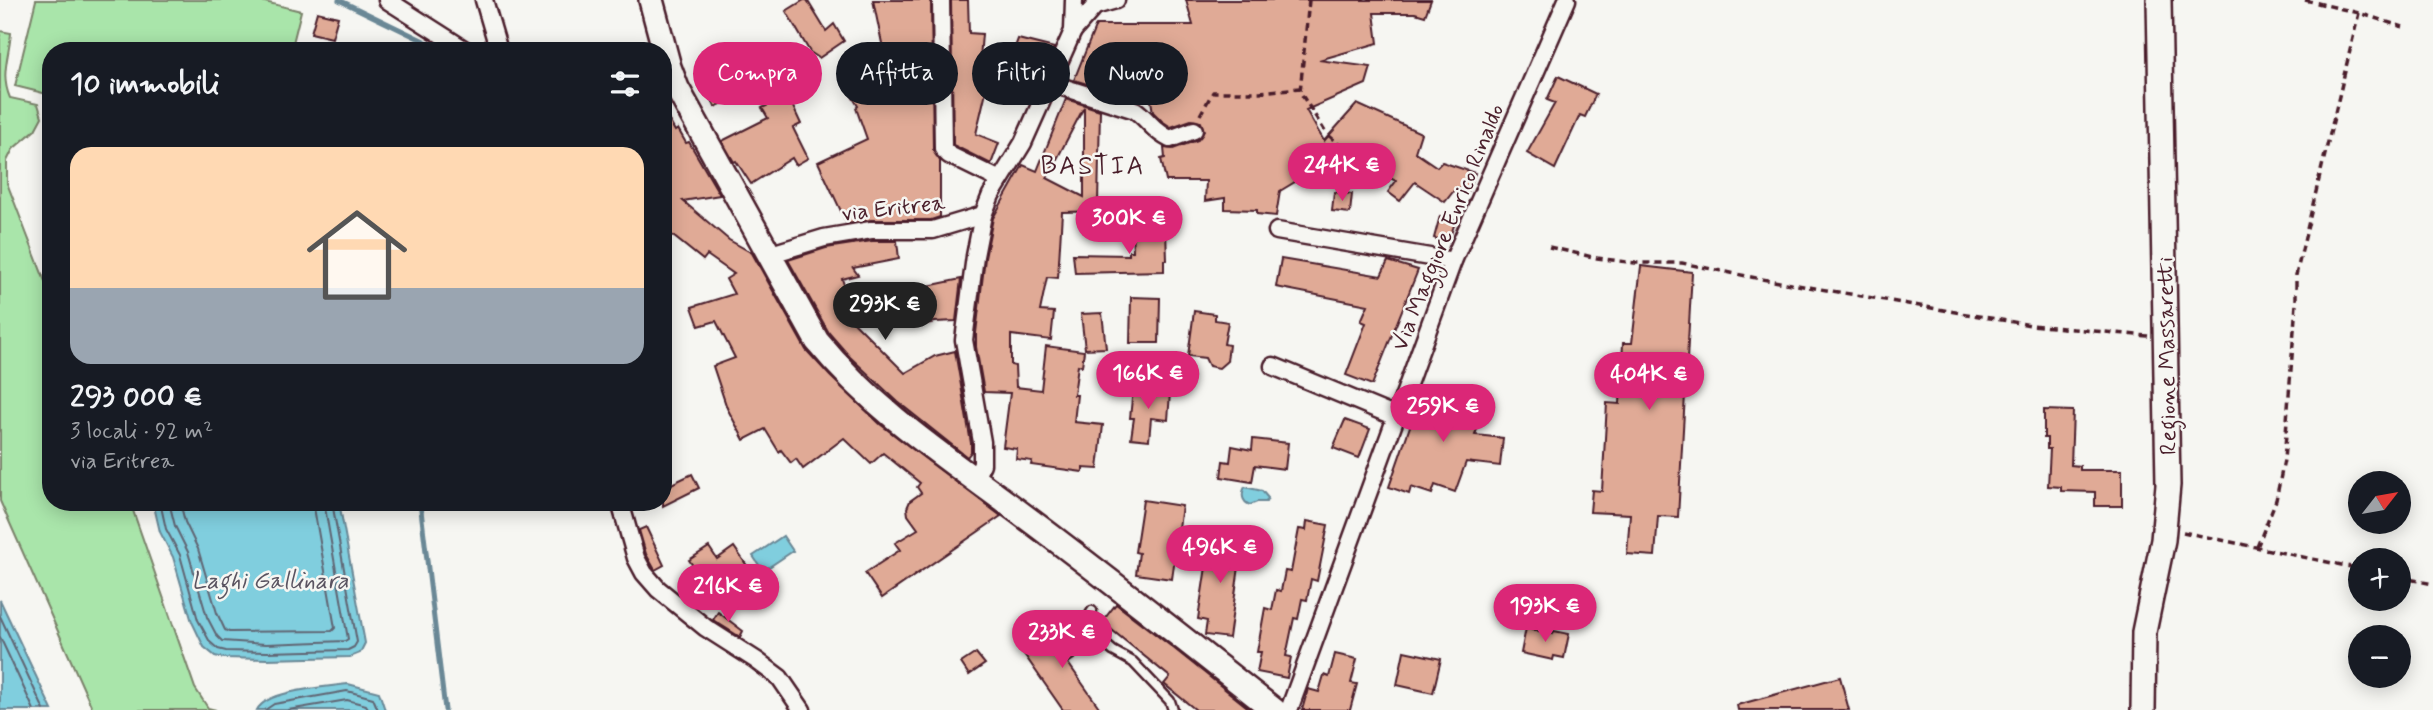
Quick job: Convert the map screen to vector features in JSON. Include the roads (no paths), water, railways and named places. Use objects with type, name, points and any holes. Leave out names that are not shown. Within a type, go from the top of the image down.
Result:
[{"type":"main road","points":[[651,0],[660,42]]},
{"type":"main road","name":"Regione Massaretti","points":[[2143,710],[2144,632],[2164,528],[2168,485],[2160,0]]},
{"type":"main road","points":[[672,80],[817,341],[839,368],[926,443],[1023,514],[1274,710]]},
{"type":"street","points":[[387,0],[453,42]]},
{"type":"street","points":[[484,0],[496,42]]},
{"type":"street","points":[[941,0],[943,149],[949,155],[1000,180]]},
{"type":"street","points":[[1073,31],[1074,0]]},
{"type":"street","points":[[1068,42],[1073,31],[1095,6],[1116,0]]},
{"type":"street","name":"Via Maggiore Enrico Rinaldo","points":[[1289,710],[1454,261],[1567,0]]},
{"type":"street","points":[[1070,89],[1135,110],[1145,117],[1155,132],[1170,139],[1194,130]]},
{"type":"street","points":[[975,480],[982,464],[982,442],[964,340],[982,215],[1023,143],[1040,105]]},
{"type":"street","name":"via Eritrea","points":[[768,255],[824,238],[871,230],[933,230],[982,215]]},
{"type":"street","points":[[1277,231],[1454,261]]},
{"type":"street","points":[[1273,366],[1396,417]]},
{"type":"street","points":[[623,511],[636,558],[644,573],[658,589],[706,628],[780,678],[802,710]]},
{"type":"lane","points":[[1092,611],[1089,616],[1097,637],[1113,651],[1133,662],[1170,701],[1173,710]]},
{"type":"water","points":[[1245,487],[1262,491],[1268,498],[1266,502],[1247,504],[1243,498]]},
{"type":"water","name":"Laghi Gallinara","points":[[155,511],[341,511],[365,643],[360,653],[350,657],[267,659],[215,656],[204,647],[192,622],[173,557],[160,532]]},
{"type":"water","points":[[783,536],[793,551],[763,571],[753,556]]},
{"type":"water","points":[[0,600],[52,710],[0,710]]},
{"type":"water","points":[[348,684],[379,692],[385,710],[257,710],[263,703],[285,694]]},
{"type":"waterway","points":[[339,0],[426,42]]},
{"type":"waterway","points":[[421,511],[445,710]]},
{"type":"district","name":"BASTIA","points":[[1093,165]]}]
